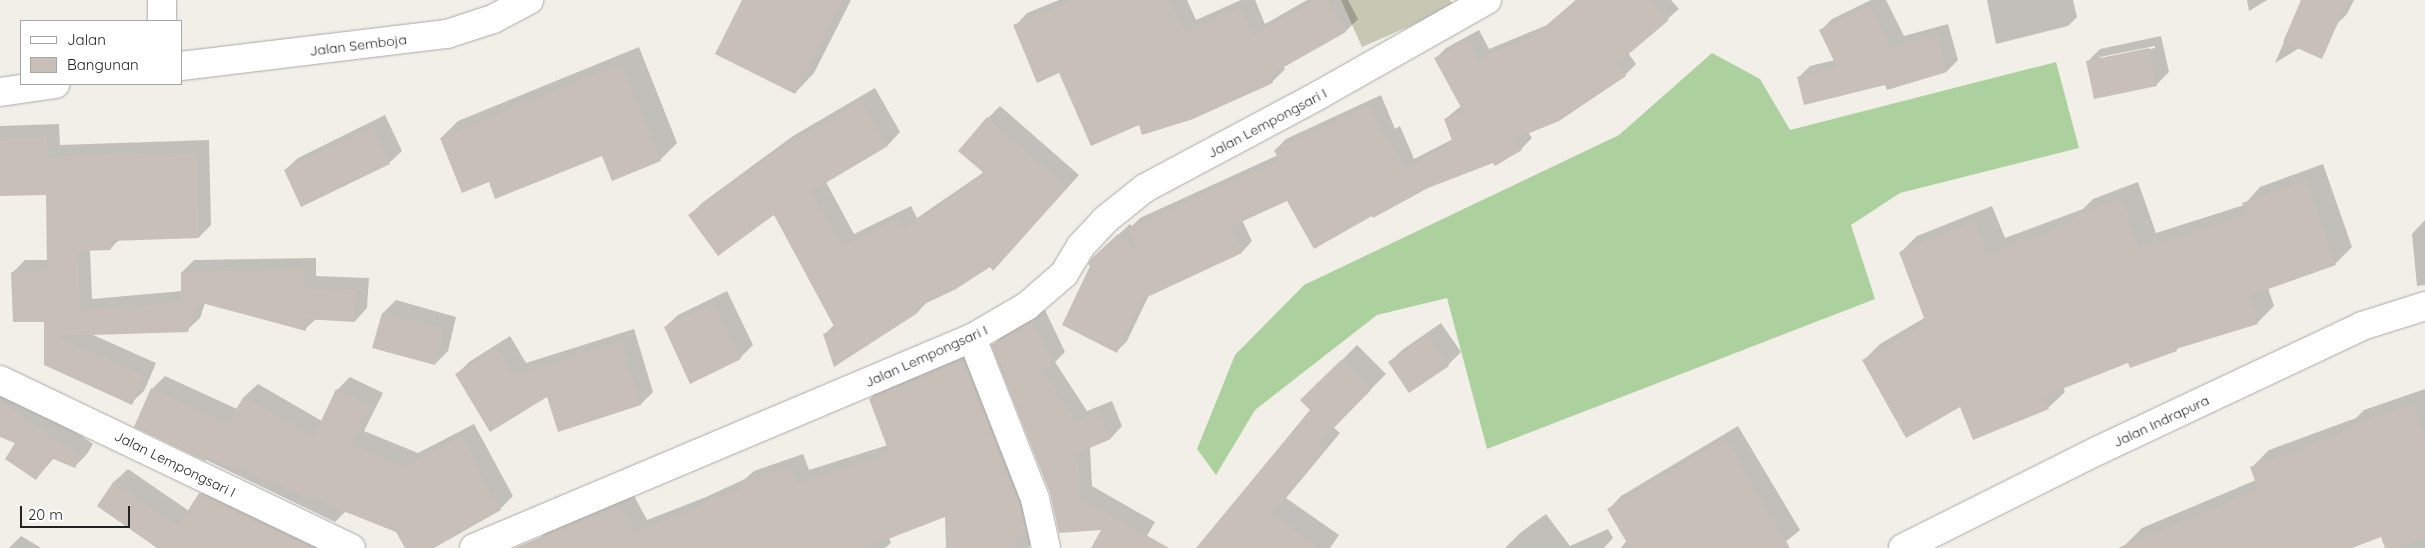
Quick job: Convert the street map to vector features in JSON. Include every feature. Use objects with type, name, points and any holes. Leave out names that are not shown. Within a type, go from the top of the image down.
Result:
[{"type":"street","points":[[162,0],[162,20]]},
{"type":"street","name":"Jalan Semboja","points":[[182,66],[448,34],[493,19],[529,0]]},
{"type":"street","name":"Jalan Lempongsari I","points":[[474,548],[972,338],[1027,306],[1064,274],[1081,246],[1105,220],[1145,188],[1328,90],[1487,0]]},
{"type":"street","points":[[0,92],[48,85]]},
{"type":"street","name":"Jalan Indrapura","points":[[1903,548],[2099,450],[2362,326],[2425,306]]},
{"type":"street","points":[[972,338],[1035,499],[1046,548]]},
{"type":"street","name":"Jalan Lempongsari I","points":[[0,380],[351,548]]},
{"type":"shaded area","points":[[1341,0],[1450,0],[1454,7],[1362,47]]},
{"type":"green space","points":[[1712,53],[1760,79],[1790,130],[2056,62],[2079,148],[1900,193],[1851,225],[1875,299],[1487,449],[1447,298],[1377,315],[1255,410],[1216,475],[1197,449],[1235,355],[1304,285],[1619,135]]},
{"type":"building","points":[[742,0],[842,0],[795,94],[715,54]]},
{"type":"building","points":[[1073,0],[1168,0],[1184,32],[1240,7],[1252,35],[1316,0],[1329,0],[1346,32],[1270,75],[1273,83],[1193,119],[1142,135],[1139,125],[1091,146],[1059,73],[1037,83],[1013,25]]},
{"type":"building","points":[[1576,0],[1651,0],[1669,20],[1618,63],[1626,76],[1559,121],[1515,139],[1522,150],[1495,166],[1493,163],[1428,188],[1373,218],[1372,216],[1314,249],[1287,201],[1230,227],[1242,253],[1143,299],[1117,353],[1062,325],[1090,266],[1088,264],[1118,234],[1138,252],[1128,228],[1279,160],[1274,150],[1310,131],[1311,133],[1370,105],[1384,138],[1389,136],[1404,169],[1453,143],[1444,119],[1463,111],[1434,58],[1468,40],[1478,59],[1535,35]]},
{"type":"building","points":[[2301,0],[2348,0],[2322,59],[2283,42]]},
{"type":"building","points":[[1871,5],[1892,47],[1937,34],[1947,72],[1887,90],[1885,85],[1804,105],[1797,77],[1837,67],[1819,30]]},
{"type":"building","points":[[2149,48],[2157,86],[2094,99],[2086,61]]},
{"type":"building","points":[[621,63],[661,161],[612,181],[602,156],[495,199],[489,182],[462,193],[440,138]]},
{"type":"building","points":[[862,100],[888,146],[812,191],[842,245],[898,218],[904,229],[985,174],[958,151],[987,117],[1067,188],[993,271],[990,267],[956,289],[914,309],[916,314],[834,367],[823,334],[836,330],[774,215],[718,256],[688,215],[779,149]]},
{"type":"building","points":[[372,127],[390,164],[301,207],[284,170]]},
{"type":"building","points":[[47,136],[48,157],[197,152],[199,238],[111,241],[111,250],[78,251],[80,311],[192,300],[181,298],[181,272],[304,269],[305,288],[357,290],[355,322],[305,319],[306,331],[198,302],[188,332],[58,336],[145,376],[132,405],[44,365],[44,322],[13,322],[11,272],[47,271],[46,195],[0,196],[0,137]]},
{"type":"building","points":[[2306,180],[2336,265],[2249,296],[2258,324],[2176,349],[2177,351],[2130,368],[2128,363],[2044,396],[2049,409],[1973,440],[1960,407],[1906,438],[1862,360],[1926,323],[1899,252],[1975,221],[1988,254],[2077,220],[2075,215],[2121,198],[2139,248],[2246,215],[2242,203]]},
{"type":"building","points":[[714,303],[741,359],[690,384],[664,327]]},
{"type":"building","points":[[382,313],[444,329],[435,365],[372,348]]},
{"type":"building","points":[[1033,320],[1054,365],[1042,370],[1076,422],[1100,411],[1111,439],[1078,453],[1081,498],[1169,548],[1091,548],[1101,530],[1059,533],[1050,493],[991,345]]},
{"type":"building","points":[[1428,335],[1449,366],[1409,393],[1388,362]]},
{"type":"building","points":[[621,341],[641,405],[558,432],[547,397],[490,432],[455,374],[497,348],[513,375]]},
{"type":"building","points":[[963,359],[1020,504],[1027,536],[1016,537],[1017,548],[946,548],[945,517],[865,548],[515,548],[619,504],[634,532],[741,488],[739,483],[790,466],[796,483],[889,452],[869,399]]},
{"type":"building","points":[[1341,360],[1371,390],[1319,443],[1326,449],[1272,514],[1321,548],[1196,548],[1310,410],[1300,400]]},
{"type":"building","points":[[151,388],[228,423],[244,396],[314,436],[336,389],[371,406],[352,444],[405,466],[461,436],[501,510],[434,548],[405,548],[396,532],[207,457],[205,461],[134,427]]},
{"type":"building","points":[[0,400],[81,457],[75,468],[51,458],[36,480],[5,459],[15,443],[0,437]]},
{"type":"building","points":[[2414,403],[2425,438],[2425,538],[2396,548],[2385,548],[2381,537],[2352,548],[2118,548],[2258,489],[2250,467],[2346,431],[2345,427]]},
{"type":"building","points":[[1725,438],[1790,548],[1630,548],[1607,509]]},
{"type":"building","points":[[114,481],[178,526],[199,493],[313,548],[157,548],[97,506]]}]
